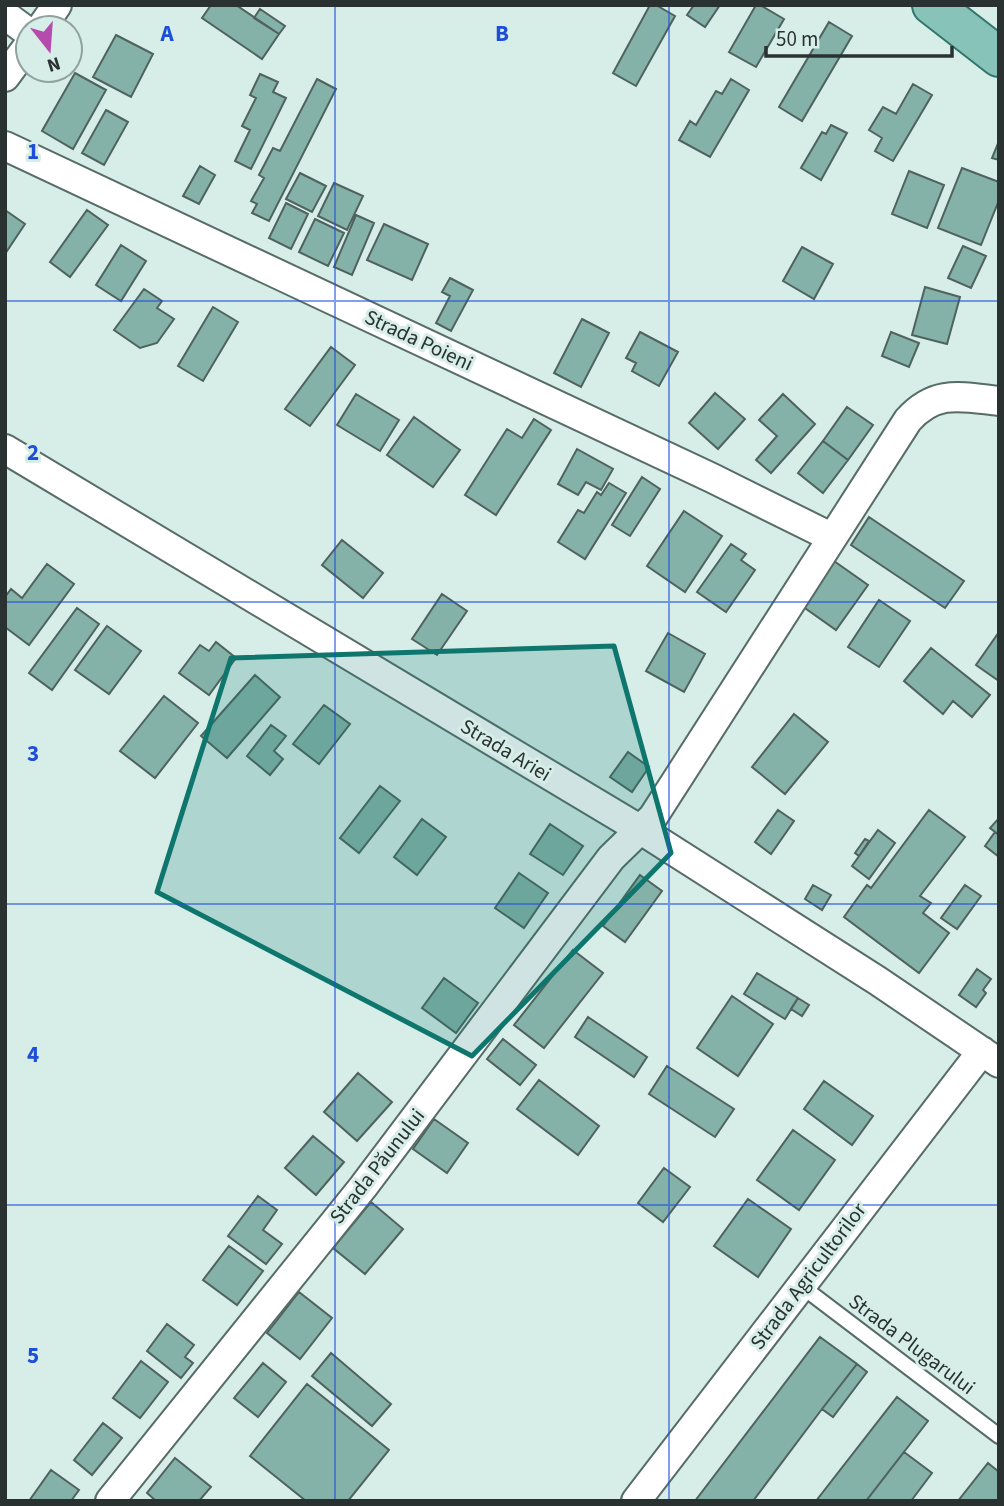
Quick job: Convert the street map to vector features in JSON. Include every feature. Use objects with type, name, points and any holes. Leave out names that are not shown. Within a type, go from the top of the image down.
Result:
[{"type":"main road","points":[[932,5],[999,57]]},
{"type":"street","name":"Strada Poieni","points":[[5,146],[663,455],[831,537]]},
{"type":"street","points":[[641,830],[660,806],[908,420],[918,409],[941,397],[999,401]]},
{"type":"street","name":"Strada Ariei","points":[[5,449],[641,830],[878,981],[990,1057]]},
{"type":"street","name":"Strada Păunului","points":[[110,1501],[363,1186],[611,858],[641,830]]},
{"type":"street","name":"Strada Agricultorilor","points":[[636,1501],[800,1285],[990,1057]]},
{"type":"lane","name":"Strada Plugarului","points":[[800,1285],[999,1436]]},
{"type":"highlighted area","points":[[614,646],[671,853],[472,1056],[157,892],[231,658]]},
{"type":"building","points":[[211,5],[236,5],[279,34],[262,59],[202,18]]},
{"type":"building","points":[[650,5],[656,5],[675,16],[636,86],[613,73]]},
{"type":"building","points":[[694,5],[720,5],[705,27],[687,15]]},
{"type":"building","points":[[756,5],[784,19],[756,67],[729,52]]},
{"type":"building","points":[[260,9],[285,26],[279,34],[254,18]]},
{"type":"building","points":[[829,22],[852,36],[802,121],[779,107]]},
{"type":"building","points":[[116,35],[153,54],[131,97],[93,77]]},
{"type":"building","points":[[260,74],[278,82],[273,92],[286,98],[251,169],[235,161],[250,130],[242,126],[256,98],[250,95]]},
{"type":"building","points":[[84,78],[106,90],[73,149],[42,131],[69,84],[84,84]]},
{"type":"building","points":[[317,79],[336,89],[269,221],[252,213],[257,204],[251,201],[264,178],[259,175],[273,148],[280,151]]},
{"type":"building","points":[[731,79],[749,90],[710,157],[679,140],[690,121],[696,125],[716,91],[722,94]]},
{"type":"building","points":[[913,84],[932,95],[893,161],[875,151],[882,138],[869,130],[883,107],[896,114]]},
{"type":"building","points":[[106,110],[128,122],[104,165],[82,153]]},
{"type":"building","points":[[831,125],[847,133],[821,180],[801,168],[822,132],[826,134]]},
{"type":"building","points":[[999,141],[999,160],[992,158]]},
{"type":"building","points":[[200,166],[215,175],[199,204],[183,196]]},
{"type":"building","points":[[962,168],[999,182],[999,200],[981,245],[938,228]]},
{"type":"building","points":[[909,171],[944,185],[927,228],[892,214]]},
{"type":"building","points":[[300,173],[326,186],[312,212],[286,199]]},
{"type":"building","points":[[334,183],[363,196],[347,230],[318,216]]},
{"type":"building","points":[[286,203],[308,214],[291,249],[269,238]]},
{"type":"building","points":[[5,210],[25,224],[5,254]]},
{"type":"building","points":[[87,210],[108,225],[70,277],[50,262]]},
{"type":"building","points":[[356,215],[374,223],[352,275],[334,267]]},
{"type":"building","points":[[315,219],[344,233],[328,266],[299,252]]},
{"type":"building","points":[[384,224],[428,244],[412,280],[367,260]]},
{"type":"building","points":[[121,245],[146,261],[121,301],[96,285]]},
{"type":"building","points":[[963,246],[986,256],[971,288],[948,278]]},
{"type":"building","points":[[802,247],[833,264],[814,299],[783,281]]},
{"type":"building","points":[[450,278],[473,290],[451,331],[436,323],[450,296],[442,292]]},
{"type":"building","points":[[925,287],[960,297],[947,344],[912,335]]},
{"type":"building","points":[[144,289],[162,301],[157,308],[174,319],[157,343],[140,348],[114,330]]},
{"type":"building","points":[[213,307],[238,322],[203,381],[178,366]]},
{"type":"building","points":[[582,319],[609,333],[581,387],[554,373]]},
{"type":"building","points":[[640,332],[678,352],[659,386],[632,371],[636,363],[626,358]]},
{"type":"building","points":[[891,332],[919,343],[909,367],[882,356]]},
{"type":"building","points":[[331,347],[355,365],[310,426],[285,409]]},
{"type":"building","points":[[715,393],[745,419],[718,449],[689,423]]},
{"type":"building","points":[[356,394],[399,420],[380,451],[337,425]]},
{"type":"building","points":[[783,394],[815,424],[771,473],[756,460],[777,436],[759,420]]},
{"type":"building","points":[[847,407],[873,425],[848,460],[823,441]]},
{"type":"building","points":[[414,417],[460,450],[433,487],[387,455]]},
{"type":"building","points":[[534,419],[551,430],[496,515],[465,495],[507,429],[522,438]]},
{"type":"building","points":[[823,441],[848,460],[823,493],[798,473]]},
{"type":"building","points":[[577,449],[613,469],[601,490],[586,482],[578,495],[558,484]]},
{"type":"building","points":[[642,477],[660,489],[630,536],[612,525]]},
{"type":"building","points":[[609,483],[626,493],[585,559],[558,542],[578,510],[584,513],[597,492],[601,495]]},
{"type":"building","points":[[684,511],[722,536],[685,592],[647,566]]},
{"type":"building","points":[[869,517],[964,581],[945,608],[851,545]]},
{"type":"building","points":[[342,540],[383,573],[363,598],[322,565]]},
{"type":"building","points":[[731,544],[746,554],[741,560],[755,570],[726,612],[697,592]]},
{"type":"building","points":[[834,561],[868,585],[836,630],[802,606]]},
{"type":"building","points":[[47,564],[74,584],[29,645],[5,627],[5,597],[11,589],[22,598]]},
{"type":"building","points":[[442,594],[467,611],[437,655],[412,639]]},
{"type":"building","points":[[879,600],[910,621],[879,667],[848,647]]},
{"type":"building","points":[[77,608],[99,624],[52,690],[29,673]]},
{"type":"building","points":[[107,626],[141,651],[109,694],[75,670]]},
{"type":"building","points":[[999,632],[999,681],[976,665]]},
{"type":"building","points":[[668,633],[705,654],[684,692],[646,671]]},
{"type":"building","points":[[216,642],[236,658],[209,695],[179,673],[200,645],[209,651]]},
{"type":"building","points":[[931,648],[990,695],[972,717],[953,701],[943,714],[904,681]]},
{"type":"building","points":[[255,675],[280,697],[227,758],[201,736]]},
{"type":"building","points":[[164,696],[198,723],[155,778],[120,751]]},
{"type":"building","points":[[324,705],[350,724],[319,764],[293,744]]},
{"type":"building","points":[[794,714],[828,742],[785,794],[752,767]]},
{"type":"building","points":[[271,725],[286,736],[274,751],[283,759],[270,775],[247,756]]},
{"type":"building","points":[[628,752],[649,767],[632,792],[610,777]]},
{"type":"building","points":[[380,786],[400,801],[359,853],[340,838]]},
{"type":"building","points":[[778,810],[794,821],[771,854],[755,842]]},
{"type":"building","points":[[929,810],[965,837],[920,896],[931,903],[923,913],[949,933],[919,973],[844,917],[867,885],[871,888]]},
{"type":"building","points":[[999,818],[999,835],[990,828]]},
{"type":"building","points":[[422,819],[446,837],[417,875],[394,857]]},
{"type":"building","points":[[550,824],[583,846],[563,875],[530,854]]},
{"type":"building","points":[[878,830],[895,843],[869,879],[852,866]]},
{"type":"building","points":[[995,832],[999,835],[999,857],[985,846]]},
{"type":"building","points":[[865,839],[869,841],[859,856],[855,853]]},
{"type":"building","points":[[519,873],[548,893],[524,928],[495,908]]},
{"type":"building","points":[[640,875],[662,891],[625,942],[603,926]]},
{"type":"building","points":[[813,885],[831,895],[822,910],[805,899]]},
{"type":"building","points":[[965,885],[981,896],[957,929],[941,918]]},
{"type":"building","points":[[573,950],[603,973],[544,1048],[514,1025]]},
{"type":"building","points":[[977,969],[991,979],[983,990],[986,993],[976,1007],[959,995]]},
{"type":"building","points":[[757,973],[798,998],[785,1019],[744,994]]},
{"type":"building","points":[[444,978],[478,1003],[456,1033],[422,1008]]},
{"type":"building","points":[[732,996],[773,1024],[738,1076],[697,1048]]},
{"type":"building","points":[[798,998],[809,1005],[802,1016],[791,1009]]},
{"type":"building","points":[[588,1017],[647,1057],[634,1077],[575,1037]]},
{"type":"building","points":[[503,1039],[536,1065],[520,1085],[487,1059]]},
{"type":"building","points":[[667,1066],[734,1109],[715,1137],[649,1094]]},
{"type":"building","points":[[358,1073],[392,1102],[357,1141],[324,1112]]},
{"type":"building","points":[[539,1080],[599,1126],[578,1155],[517,1109]]},
{"type":"building","points":[[824,1081],[873,1116],[852,1145],[804,1109]]},
{"type":"building","points":[[434,1119],[468,1143],[447,1173],[413,1149]]},
{"type":"building","points":[[793,1130],[835,1160],[799,1210],[757,1180]]},
{"type":"building","points":[[313,1136],[344,1162],[316,1195],[285,1168]]},
{"type":"building","points":[[664,1168],[690,1187],[663,1222],[638,1203]]},
{"type":"building","points":[[258,1196],[277,1210],[263,1230],[282,1244],[266,1264],[228,1236]]},
{"type":"building","points":[[748,1199],[791,1229],[758,1277],[714,1246]]},
{"type":"building","points":[[371,1202],[403,1229],[365,1274],[333,1248]]},
{"type":"building","points":[[229,1246],[263,1271],[237,1305],[203,1280]]},
{"type":"building","points":[[299,1292],[332,1318],[300,1359],[267,1333]]},
{"type":"building","points":[[167,1324],[194,1345],[185,1357],[193,1363],[181,1378],[147,1351]]},
{"type":"building","points":[[820,1337],[857,1364],[753,1501],[695,1501]]},
{"type":"building","points":[[331,1353],[391,1404],[372,1426],[312,1376]]},
{"type":"building","points":[[141,1361],[168,1382],[140,1418],[113,1398]]},
{"type":"building","points":[[263,1363],[286,1382],[258,1417],[234,1398]]},
{"type":"building","points":[[857,1364],[867,1372],[833,1417],[822,1409]]},
{"type":"building","points":[[307,1384],[389,1450],[348,1501],[306,1501],[250,1456]]},
{"type":"building","points":[[897,1397],[928,1421],[866,1501],[816,1501]]},
{"type":"building","points":[[103,1423],[122,1438],[92,1475],[74,1460]]},
{"type":"building","points":[[904,1452],[932,1473],[911,1501],[866,1501]]},
{"type":"building","points":[[175,1458],[211,1487],[199,1501],[156,1501],[147,1493]]},
{"type":"building","points":[[988,1463],[999,1472],[999,1501],[958,1501]]},
{"type":"building","points":[[51,1470],[79,1490],[71,1501],[29,1501]]}]
